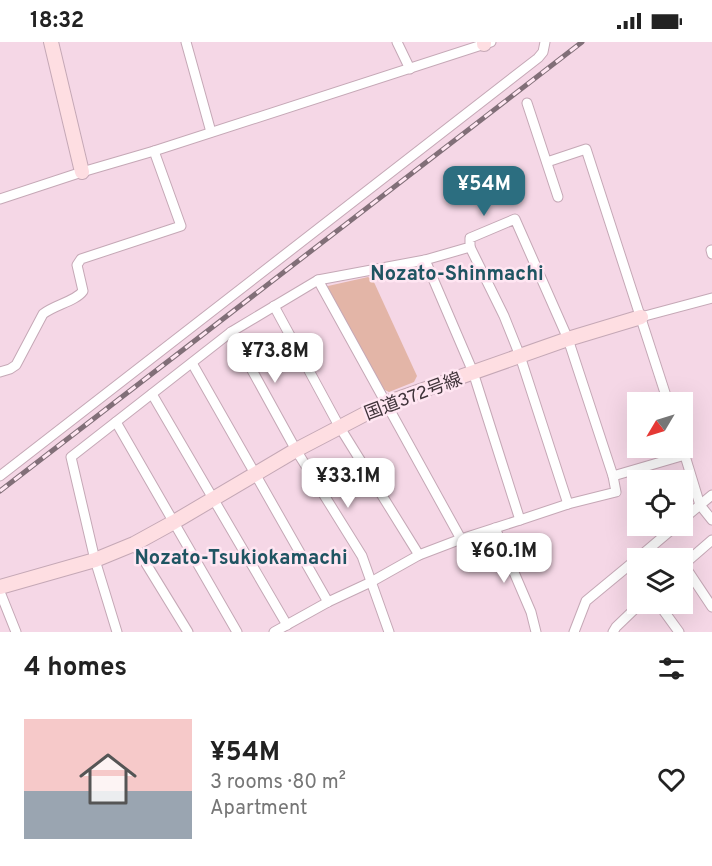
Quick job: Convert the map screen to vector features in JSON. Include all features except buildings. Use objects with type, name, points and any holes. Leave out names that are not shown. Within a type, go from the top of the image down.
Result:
[{"type":"street","points":[[51,42],[82,172]]},
{"type":"street","points":[[186,42],[211,132]]},
{"type":"street","points":[[397,42],[410,69]]},
{"type":"street","points":[[0,476],[538,58],[543,52],[545,42]]},
{"type":"street","points":[[0,199],[486,43]]},
{"type":"street","points":[[527,103],[558,197]]},
{"type":"street","points":[[547,162],[586,150],[665,392]]},
{"type":"street","points":[[0,372],[16,365],[43,314],[50,308],[80,296],[83,291],[76,265],[81,259],[181,226],[154,151]]},
{"type":"street","points":[[274,632],[419,555],[568,504],[616,492],[613,476],[568,339],[515,219],[470,237],[470,247],[504,316],[520,356],[568,504]]},
{"type":"street","points":[[117,632],[95,560],[71,457],[231,332],[318,280],[424,260],[470,247]]},
{"type":"street","points":[[424,260],[473,372],[520,520]]},
{"type":"street","points":[[318,280],[461,539]]},
{"type":"street","points":[[641,317],[712,298]]},
{"type":"street","points":[[274,306],[339,426],[419,555]]},
{"type":"street","name":"国道372号線","points":[[0,589],[95,560],[134,544],[296,450],[386,403],[568,339],[641,317]]},
{"type":"street","points":[[231,332],[296,450],[362,556],[389,632]]},
{"type":"street","points":[[192,363],[328,602]]},
{"type":"street","points":[[152,394],[286,625]]},
{"type":"street","points":[[116,422],[237,632]]},
{"type":"street","points":[[613,476],[664,458]]},
{"type":"street","points":[[686,458],[700,505],[712,520]]},
{"type":"street","points":[[693,511],[712,495]]},
{"type":"street","points":[[495,528],[531,612],[536,632]]},
{"type":"street","points":[[650,548],[664,536]]},
{"type":"street","points":[[693,557],[712,540]]},
{"type":"street","points":[[134,544],[188,632]]},
{"type":"street","points":[[574,632],[586,601],[627,567]]},
{"type":"street","points":[[693,580],[712,607]]},
{"type":"street","points":[[0,589],[16,632]]},
{"type":"street","points":[[614,631],[630,614]]},
{"type":"street","points":[[666,614],[679,632]]},
{"type":"shaded area","points":[[368,277],[373,280],[417,376],[414,382],[389,392],[383,389],[325,291],[328,286]]},
{"type":"railway","points":[[0,491],[582,42]]},
{"type":"district","name":"Nozato-Shinmachi","points":[[457,273]]},
{"type":"district","name":"Nozato-Tsukiokamachi","points":[[241,557]]}]
